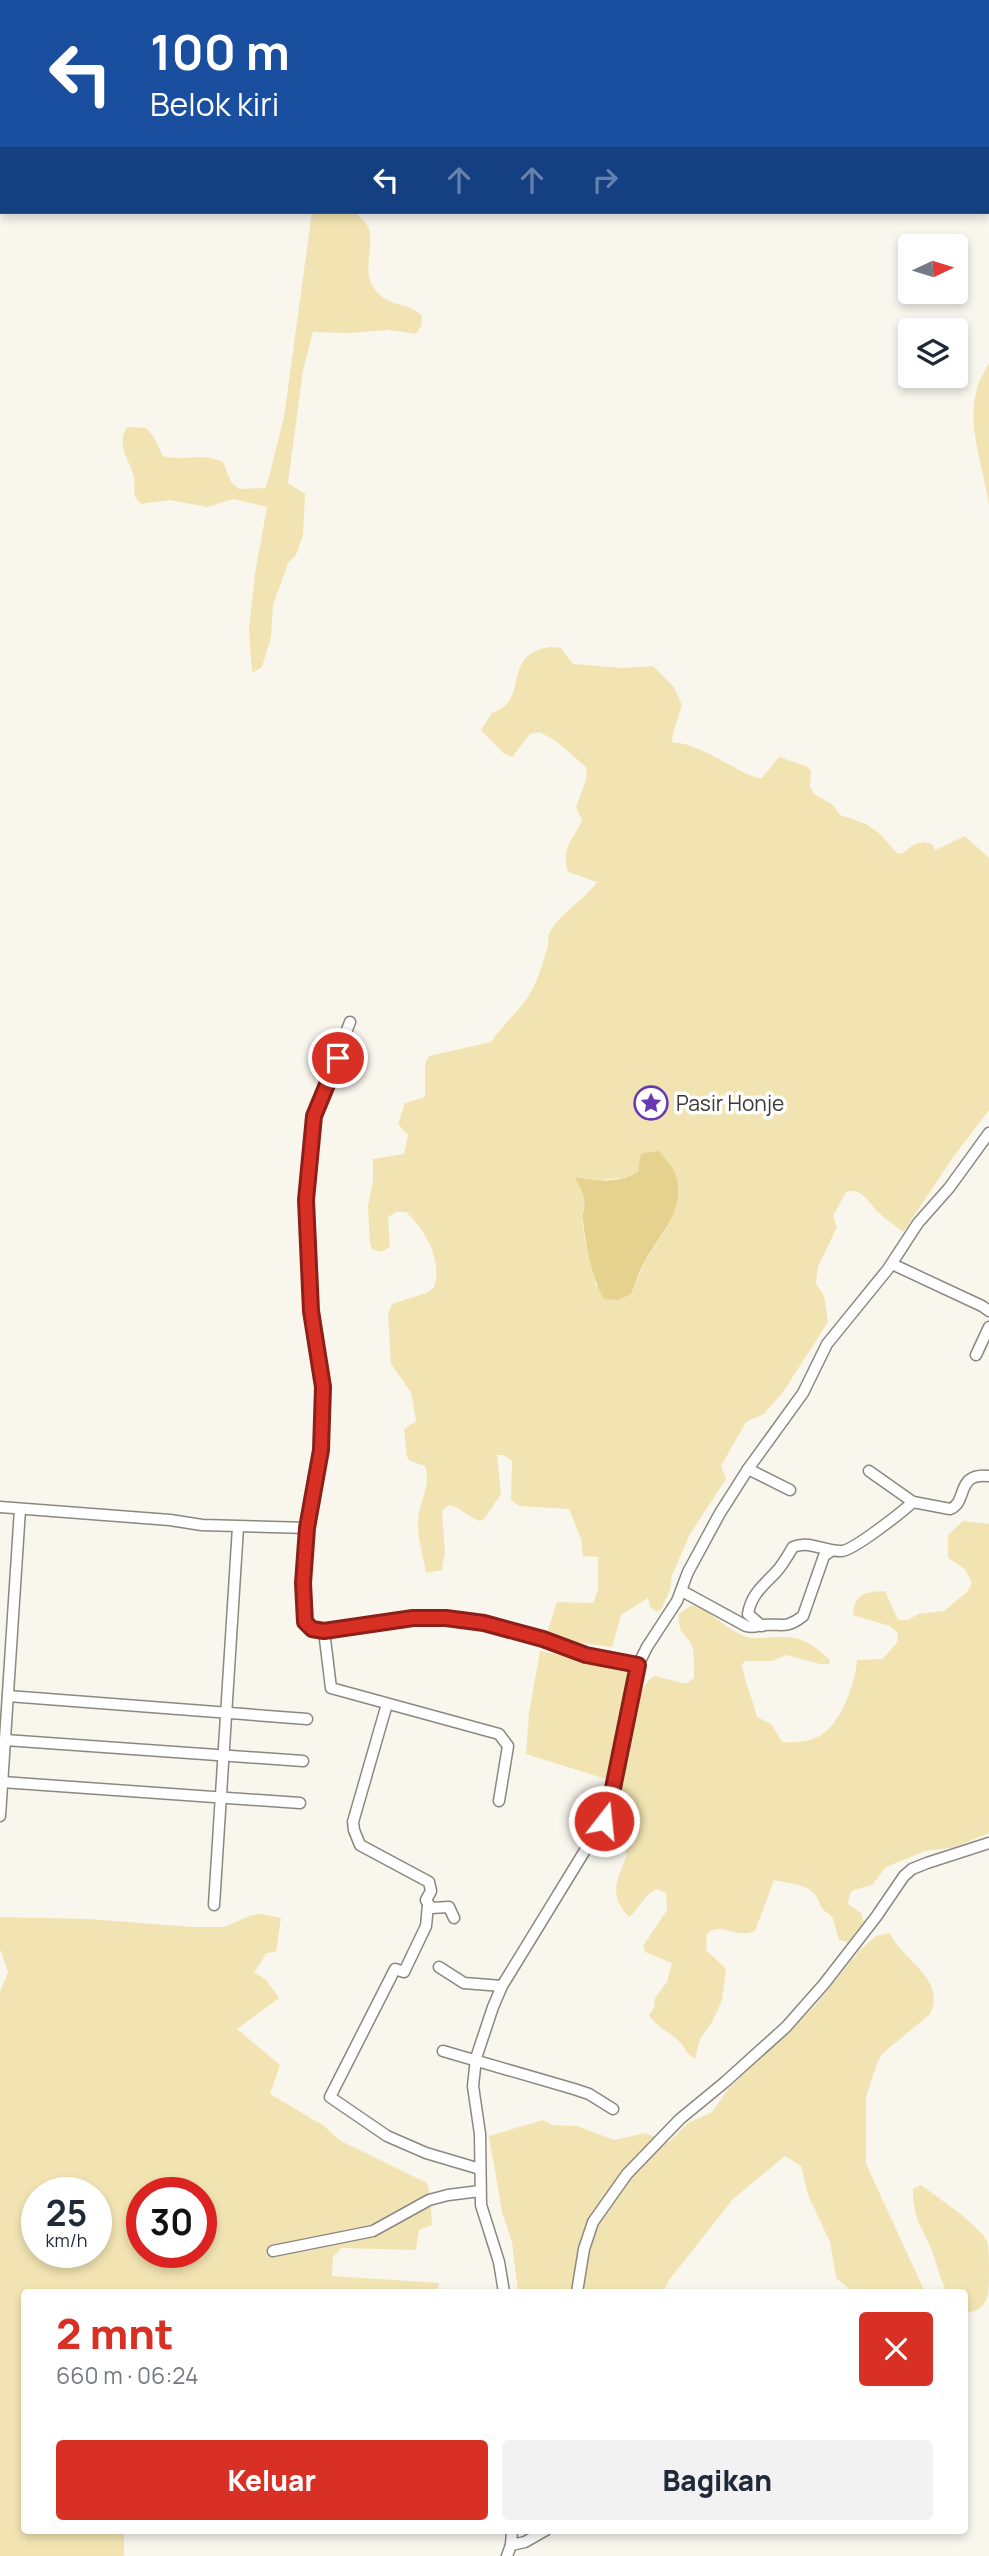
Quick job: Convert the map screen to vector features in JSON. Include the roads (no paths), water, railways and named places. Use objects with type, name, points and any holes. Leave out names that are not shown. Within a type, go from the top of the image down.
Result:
[{"type":"street","points":[[350,1022],[314,1116],[306,1200],[311,1311],[323,1387],[321,1450],[307,1528],[303,1583],[305,1622],[312,1629],[324,1631],[413,1618],[446,1618],[484,1623],[543,1639],[586,1655],[638,1665]]},
{"type":"street","points":[[504,2289],[499,2262],[481,2205],[481,2134],[473,2086],[475,2061],[493,2007],[502,1986],[604,1821],[638,1665],[682,1591],[688,1572],[720,1513],[803,1393],[827,1344],[892,1264],[918,1223],[949,1188],[989,1133]]},
{"type":"street","points":[[892,1264],[989,1311]]},
{"type":"street","points":[[976,1355],[989,1326]]},
{"type":"street","points":[[748,1469],[790,1490]]},
{"type":"street","points":[[869,1471],[913,1502],[945,1509],[954,1508],[964,1484],[976,1476],[989,1476]]},
{"type":"street","points":[[762,1626],[747,1614],[753,1596],[778,1570],[793,1547],[810,1545],[831,1550],[853,1548],[913,1502]]},
{"type":"street","points":[[0,1507],[238,1527],[307,1528]]},
{"type":"street","points":[[0,1816],[20,1509]]},
{"type":"street","points":[[214,1905],[238,1527]]},
{"type":"street","points":[[682,1591],[736,1622],[756,1628],[780,1627],[801,1619],[824,1556],[831,1550]]},
{"type":"street","points":[[324,1631],[331,1688],[499,1734],[508,1746],[499,1801]]},
{"type":"street","points":[[8,1696],[307,1719]]},
{"type":"street","points":[[387,1704],[353,1822],[354,1830],[360,1845],[429,1882],[426,1926],[404,1972],[395,1969],[330,2097],[387,2136],[426,2153],[480,2169]]},
{"type":"street","points":[[5,1740],[303,1761]]},
{"type":"street","points":[[2,1782],[300,1803]]},
{"type":"street","points":[[577,2289],[584,2249],[593,2222],[627,2174],[680,2119],[786,2027],[824,1984],[904,1876],[928,1863],[989,1843]]},
{"type":"street","points":[[428,1905],[431,1908],[449,1907],[454,1918]]},
{"type":"street","points":[[439,1967],[464,1983],[502,1986]]},
{"type":"street","points":[[443,2051],[589,2094],[613,2109]]},
{"type":"street","points":[[273,2252],[373,2231],[429,2200],[480,2190]]},
{"type":"street","points":[[509,2550],[539,2534]]},
{"type":"place","name":"Pasir Honje","points":[[651,1103]]}]
